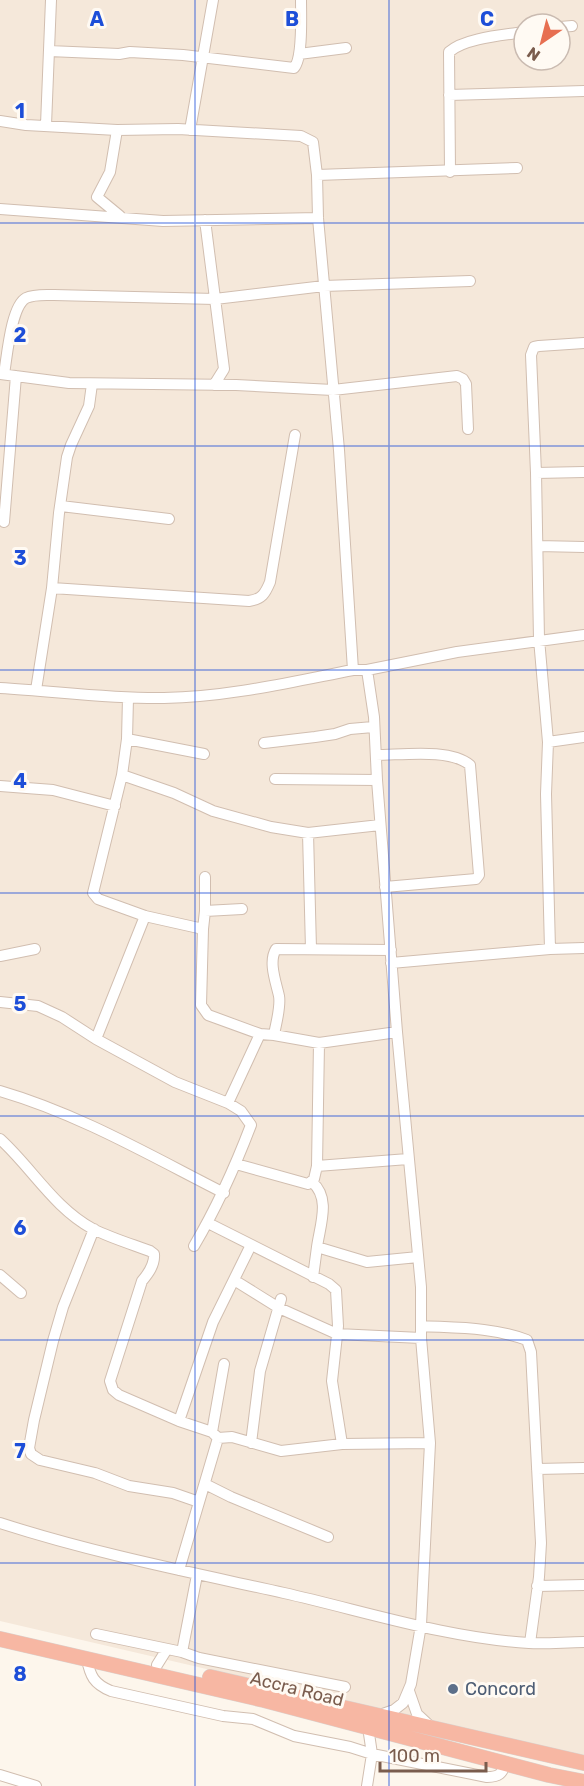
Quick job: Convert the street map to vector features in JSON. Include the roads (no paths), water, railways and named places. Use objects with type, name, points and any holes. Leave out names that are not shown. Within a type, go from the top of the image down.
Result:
[{"type":"highway","name":"Accra Road","points":[[0,1629],[157,1665],[373,1721],[506,1763],[584,1782]]},
{"type":"highway","name":"Accra Road","points":[[0,1639],[264,1700],[373,1721],[432,1728],[584,1763]]},
{"type":"street","points":[[46,125],[51,0]]},
{"type":"street","points":[[190,130],[213,0]]},
{"type":"street","points":[[49,51],[119,54],[130,52],[291,69],[297,64],[299,54],[301,0]]},
{"type":"street","points":[[450,172],[448,56],[453,48],[487,38],[512,34]]},
{"type":"street","points":[[299,54],[346,48]]},
{"type":"street","points":[[449,95],[584,91]]},
{"type":"street","points":[[0,121],[15,125],[301,136],[313,142],[339,450],[353,670]]},
{"type":"street","points":[[117,130],[110,172],[97,197],[122,218]]},
{"type":"street","points":[[317,175],[517,168]]},
{"type":"street","points":[[0,209],[163,221],[318,218]]},
{"type":"street","points":[[205,220],[224,369],[236,385]]},
{"type":"street","points":[[4,522],[7,375],[15,311],[24,299],[54,295],[215,299],[324,286],[470,281]]},
{"type":"street","points":[[550,949],[546,794],[548,742],[539,639],[532,350],[539,346],[584,343]]},
{"type":"street","points":[[214,385],[224,369]]},
{"type":"street","points":[[7,375],[69,383],[236,385],[333,390],[456,376],[463,378],[466,384],[468,429]]},
{"type":"street","points":[[36,690],[52,588],[67,457],[89,406],[92,384]]},
{"type":"street","points":[[52,588],[249,602],[258,600],[266,594],[270,582],[295,435]]},
{"type":"street","points":[[536,473],[584,472]]},
{"type":"street","points":[[61,506],[169,519]]},
{"type":"street","points":[[538,546],[584,547]]},
{"type":"street","points":[[0,688],[128,698],[187,697],[244,691],[539,639],[584,635]]},
{"type":"street","points":[[367,670],[374,717],[385,888],[421,1287],[421,1338],[430,1443],[421,1625],[409,1691],[403,1703],[373,1721],[372,1754],[367,1786]]},
{"type":"street","points":[[128,698],[128,739],[122,775],[93,893],[98,899],[145,916],[202,929]]},
{"type":"street","points":[[264,743],[373,727]]},
{"type":"street","points":[[548,742],[584,737]]},
{"type":"street","points":[[128,739],[204,754]]},
{"type":"street","points":[[376,755],[432,754],[462,759],[470,765],[479,875],[476,879],[385,888]]},
{"type":"street","points":[[122,775],[174,793],[213,811],[271,827],[308,833],[380,825]]},
{"type":"street","points":[[275,780],[377,780]]},
{"type":"street","points":[[0,786],[53,790],[115,806]]},
{"type":"street","points":[[308,833],[311,949]]},
{"type":"street","points":[[205,877],[201,1005],[208,1015],[260,1034],[319,1043],[397,1032]]},
{"type":"street","points":[[205,911],[242,909]]},
{"type":"street","points":[[96,1040],[145,916]]},
{"type":"street","points":[[274,1035],[279,999],[274,982],[273,954],[276,949],[282,947],[391,950]]},
{"type":"street","points":[[392,963],[584,948]]},
{"type":"street","points":[[0,956],[35,949]]},
{"type":"street","points":[[0,1002],[38,1006],[62,1017],[96,1040],[175,1082],[228,1103],[241,1112],[251,1125],[224,1193],[194,1246]]},
{"type":"street","points":[[228,1103],[260,1034]]},
{"type":"street","points":[[312,1182],[317,1166],[319,1043]]},
{"type":"street","points":[[0,1091],[97,1128],[224,1193]]},
{"type":"street","points":[[0,1139],[55,1200],[72,1215],[93,1229],[154,1254],[149,1272],[142,1281],[110,1381],[113,1390],[119,1395],[215,1435],[232,1437],[281,1450],[342,1444],[430,1443]]},
{"type":"street","points":[[317,1166],[408,1159]]},
{"type":"street","points":[[236,1164],[308,1184],[312,1182]]},
{"type":"street","points":[[312,1182],[321,1192],[324,1202],[313,1276]]},
{"type":"street","points":[[208,1223],[329,1284],[336,1290],[337,1334],[332,1382],[342,1444]]},
{"type":"street","points":[[93,1229],[63,1307],[53,1341],[33,1420],[29,1448],[31,1454],[40,1460],[95,1473],[129,1486],[173,1493],[199,1502]]},
{"type":"street","points":[[179,1421],[213,1322],[251,1245]]},
{"type":"street","points":[[317,1247],[367,1262],[418,1257]]},
{"type":"street","points":[[0,1275],[21,1293]]},
{"type":"street","points":[[234,1280],[337,1334],[421,1338]]},
{"type":"street","points":[[251,1443],[260,1371],[280,1303]]},
{"type":"street","points":[[421,1326],[472,1327],[527,1340],[531,1352],[541,1543],[530,1643]]},
{"type":"street","points":[[179,1570],[205,1484],[215,1435],[224,1364]]},
{"type":"street","points":[[537,1468],[584,1468]]},
{"type":"street","points":[[205,1484],[328,1537]]},
{"type":"street","points":[[0,1523],[197,1575],[421,1625],[481,1637],[530,1643],[584,1642]]},
{"type":"street","points":[[182,1652],[197,1575]]},
{"type":"street","points":[[537,1586],[584,1585]]},
{"type":"street","points":[[96,1634],[182,1652],[199,1658],[345,1687]]},
{"type":"street","points":[[157,1665],[167,1649]]},
{"type":"street","points":[[87,1659],[92,1680],[101,1688],[111,1691],[224,1716],[253,1719],[294,1736],[487,1777],[496,1777],[502,1773],[506,1763]]},
{"type":"street","points":[[409,1691],[417,1714],[432,1728]]},
{"type":"street","points":[[0,1774],[36,1786]]},
{"type":"place","name":"Concord","points":[[453,1689]]}]
